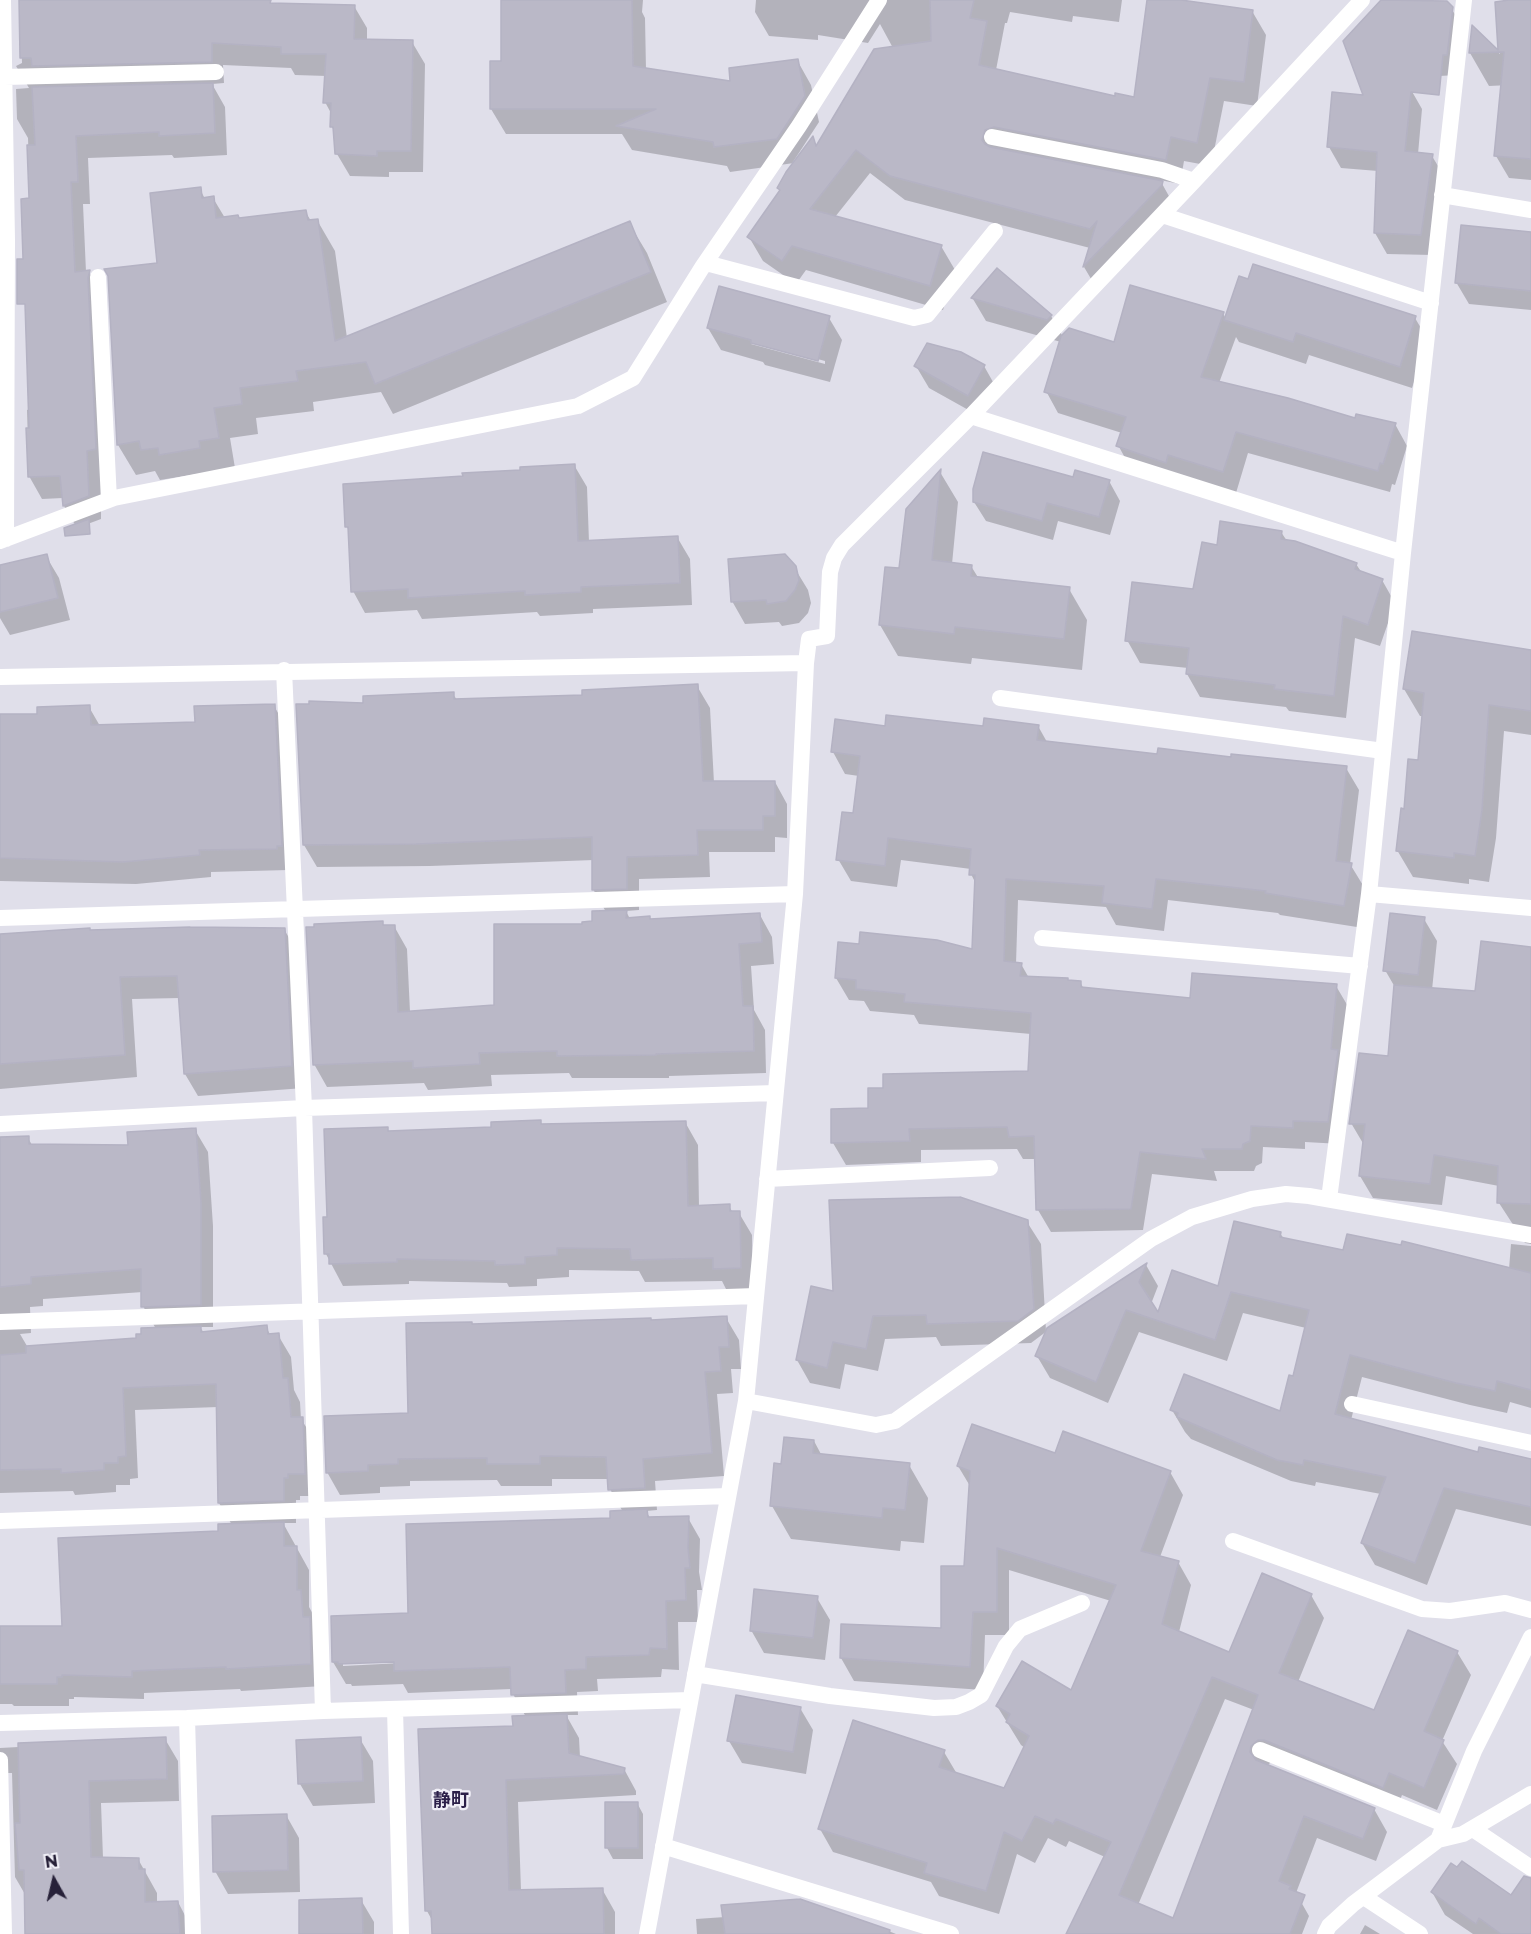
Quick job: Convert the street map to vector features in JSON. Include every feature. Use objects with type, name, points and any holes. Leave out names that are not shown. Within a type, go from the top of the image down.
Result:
[{"type":"street","points":[[3,0],[3,540],[110,500],[578,406],[633,378],[879,0]]},
{"type":"street","points":[[647,1934],[746,1401],[795,894],[806,663],[809,639],[827,636],[830,572],[834,558],[842,545],[971,416],[1362,0]]},
{"type":"street","points":[[1329,1199],[1369,894],[1402,553],[1464,0]]},
{"type":"street","points":[[4,77],[216,72]]},
{"type":"street","points":[[992,137],[1162,170],[1194,181]]},
{"type":"street","points":[[1442,195],[1531,210]]},
{"type":"street","points":[[1162,215],[1431,303]]},
{"type":"street","points":[[706,263],[914,318],[927,315],[995,231]]},
{"type":"street","points":[[98,277],[110,500]]},
{"type":"street","points":[[971,416],[1402,553]]},
{"type":"street","points":[[0,677],[284,670],[806,663]]},
{"type":"street","points":[[284,670],[304,1108],[323,1711]]},
{"type":"street","points":[[1000,698],[1383,751]]},
{"type":"street","points":[[0,918],[795,894]]},
{"type":"street","points":[[1369,894],[1531,908]]},
{"type":"street","points":[[1042,938],[1360,966]]},
{"type":"street","points":[[0,1124],[304,1108],[775,1093]]},
{"type":"street","points":[[767,1179],[990,1168]]},
{"type":"street","points":[[746,1401],[876,1425],[895,1421],[1151,1239],[1192,1216],[1252,1199],[1286,1194],[1329,1199],[1531,1235]]},
{"type":"street","points":[[0,1322],[756,1296]]},
{"type":"street","points":[[1352,1404],[1531,1443]]},
{"type":"street","points":[[0,1521],[728,1496]]},
{"type":"street","points":[[1233,1541],[1422,1609],[1450,1611],[1505,1603],[1531,1610]]},
{"type":"street","points":[[694,1674],[830,1696],[934,1708],[956,1707],[981,1695],[1006,1646],[1020,1629],[1082,1603]]},
{"type":"street","points":[[1325,1934],[1329,1926],[1441,1832],[1474,1751],[1531,1637]]},
{"type":"street","points":[[0,1723],[690,1700]]},
{"type":"street","points":[[394,1709],[401,1934]]},
{"type":"street","points":[[187,1718],[193,1934]]},
{"type":"street","points":[[1260,1750],[1441,1832],[1463,1834],[1531,1794]]},
{"type":"street","points":[[0,1760],[4,1934]]},
{"type":"street","points":[[1473,1829],[1531,1868]]},
{"type":"street","points":[[663,1846],[951,1934]]},
{"type":"street","points":[[1364,1897],[1420,1934]]},
{"type":"building","points":[[19,0],[271,0],[270,3],[355,5],[354,39],[413,40],[411,151],[377,151],[377,156],[335,154],[333,127],[330,127],[331,103],[323,103],[326,54],[281,54],[281,47],[212,43],[212,62],[32,66],[31,58],[20,58]]},
{"type":"building","points":[[501,0],[632,0],[633,66],[730,81],[729,68],[798,59],[805,96],[777,139],[714,147],[713,142],[616,126],[656,109],[490,109],[490,61],[501,61]]},
{"type":"building","points":[[930,0],[974,0],[970,18],[987,21],[979,65],[1115,96],[1115,93],[1134,97],[1147,0],[1181,0],[1253,10],[1244,82],[1210,78],[1197,143],[1171,137],[1166,160],[994,127],[985,130],[982,140],[990,147],[1163,181],[1162,185],[1083,267],[1097,221],[1090,229],[890,176],[856,150],[810,209],[942,245],[930,286],[792,246],[782,261],[747,237],[780,190],[777,188],[786,172],[813,136],[816,146],[874,49],[931,41]]},
{"type":"building","points":[[1381,0],[1447,1],[1453,7],[1447,55],[1443,55],[1439,95],[1411,92],[1405,151],[1433,154],[1421,235],[1374,233],[1377,152],[1327,147],[1332,92],[1363,95],[1343,41]]},
{"type":"building","points":[[1531,0],[1531,159],[1494,156],[1504,52],[1469,53],[1472,25],[1498,50],[1495,2]]},
{"type":"building","points":[[213,83],[215,133],[159,136],[159,132],[76,136],[78,182],[71,182],[75,272],[90,270],[88,278],[96,449],[87,451],[89,496],[63,506],[60,476],[28,477],[26,428],[29,428],[25,304],[17,304],[17,259],[23,259],[21,199],[29,198],[27,145],[35,145],[32,87]]},
{"type":"building","points":[[201,187],[202,198],[214,196],[216,218],[238,215],[239,218],[306,210],[308,220],[318,219],[335,341],[630,221],[651,272],[375,384],[366,362],[296,371],[298,381],[240,388],[242,404],[214,408],[219,438],[199,441],[200,448],[159,455],[158,448],[141,450],[139,441],[117,445],[108,276],[104,269],[157,263],[150,193]]},
{"type":"building","points":[[1461,225],[1531,232],[1531,291],[1455,283]]},
{"type":"building","points":[[1253,264],[1416,316],[1400,367],[1296,333],[1293,342],[1224,320],[1239,276],[1248,279]]},
{"type":"building","points":[[997,268],[1052,315],[1047,320],[971,298]]},
{"type":"building","points":[[1130,285],[1224,312],[1201,377],[1288,398],[1355,418],[1356,414],[1396,423],[1383,464],[1380,463],[1378,471],[1236,432],[1223,472],[1168,455],[1166,463],[1116,446],[1126,417],[1044,392],[1061,336],[1069,328],[1114,342]]},
{"type":"building","points":[[719,286],[830,316],[818,361],[751,343],[751,340],[707,328]]},
{"type":"building","points":[[927,343],[961,352],[985,365],[968,396],[914,366]]},
{"type":"building","points":[[983,452],[1073,477],[1075,470],[1110,480],[1099,517],[1047,503],[1042,521],[973,502],[973,489]]},
{"type":"building","points":[[575,464],[578,541],[678,536],[680,583],[581,587],[581,592],[525,595],[525,591],[408,598],[408,589],[351,592],[348,527],[345,527],[343,484],[463,476],[462,473]]},
{"type":"building","points":[[941,469],[932,560],[972,565],[971,576],[1070,587],[1064,639],[955,627],[954,634],[879,625],[885,567],[899,568],[906,509]]},
{"type":"building","points":[[89,519],[90,534],[65,536],[64,528]]},
{"type":"building","points":[[1220,521],[1282,531],[1281,539],[1295,541],[1357,563],[1355,569],[1383,579],[1368,625],[1343,616],[1334,696],[1274,689],[1275,685],[1186,674],[1189,648],[1125,641],[1132,582],[1193,589],[1202,542],[1217,545]]},
{"type":"building","points":[[47,554],[58,598],[0,612],[0,565]]},
{"type":"building","points":[[785,554],[796,566],[799,580],[795,590],[786,601],[767,604],[766,600],[731,602],[728,559]]},
{"type":"building","points":[[1412,631],[1531,650],[1531,711],[1489,705],[1482,810],[1475,856],[1454,853],[1454,858],[1396,851],[1401,808],[1404,809],[1408,759],[1418,760],[1424,693],[1403,689]]},
{"type":"building","points":[[698,684],[703,781],[775,781],[775,816],[763,816],[763,830],[697,830],[698,855],[627,857],[627,889],[592,890],[592,837],[416,844],[303,845],[296,704],[309,704],[309,701],[363,703],[363,696],[454,692],[454,699],[582,695],[582,690]]},
{"type":"building","points":[[275,704],[282,846],[277,846],[277,849],[199,850],[200,855],[123,862],[0,858],[0,714],[37,714],[37,707],[90,705],[91,725],[195,722],[194,706]]},
{"type":"building","points":[[886,715],[983,726],[984,718],[1039,725],[1037,740],[1157,754],[1158,748],[1231,757],[1231,754],[1347,766],[1336,861],[1352,863],[1344,906],[1265,893],[1266,891],[1156,879],[1152,909],[1102,903],[1104,886],[1006,879],[1004,961],[1022,963],[1020,976],[1068,978],[1068,980],[1081,981],[1081,987],[1190,998],[1192,973],[1337,984],[1331,1049],[1338,1050],[1328,1122],[1293,1121],[1293,1128],[1251,1126],[1250,1141],[1243,1144],[1242,1149],[1202,1149],[1206,1159],[1140,1152],[1131,1209],[1036,1210],[1034,1136],[1009,1137],[1007,1127],[909,1129],[910,1141],[831,1143],[831,1109],[868,1108],[868,1088],[883,1088],[883,1074],[1028,1071],[1031,1013],[904,1002],[905,994],[856,989],[856,980],[835,978],[838,942],[859,944],[860,932],[937,940],[972,949],[975,875],[969,875],[971,849],[888,838],[885,866],[836,860],[842,812],[853,813],[860,756],[831,752],[835,719],[885,726]]},
{"type":"building","points":[[627,910],[626,918],[650,916],[650,919],[760,913],[762,942],[739,944],[743,1006],[753,1006],[754,1051],[557,1056],[557,1051],[479,1053],[480,1064],[413,1068],[413,1061],[313,1065],[306,927],[314,927],[314,924],[383,921],[383,925],[395,925],[398,1012],[494,1005],[494,924],[582,924],[582,922],[592,921],[592,911]]},
{"type":"building","points":[[1390,913],[1425,917],[1418,975],[1383,971]]},
{"type":"building","points":[[190,927],[285,928],[292,1066],[184,1074],[177,976],[120,977],[125,1055],[0,1064],[0,934],[90,928],[90,930]]},
{"type":"building","points":[[1481,941],[1531,947],[1531,1204],[1497,1203],[1498,1166],[1434,1155],[1430,1184],[1359,1176],[1365,1124],[1349,1124],[1359,1053],[1388,1056],[1394,985],[1475,991]]},
{"type":"building","points":[[541,1120],[541,1124],[686,1121],[688,1206],[730,1204],[730,1211],[740,1211],[741,1268],[713,1269],[713,1258],[631,1260],[630,1249],[557,1248],[557,1255],[525,1257],[525,1264],[495,1265],[495,1261],[397,1259],[397,1262],[329,1264],[329,1254],[324,1254],[323,1217],[327,1217],[324,1129],[388,1127],[388,1131],[491,1127],[491,1122]]},
{"type":"building","points":[[196,1128],[201,1203],[201,1305],[141,1307],[141,1269],[31,1277],[31,1284],[0,1287],[0,1137],[29,1136],[29,1144],[128,1145],[127,1132]]},
{"type":"building","points":[[960,1197],[1028,1220],[1034,1309],[1018,1321],[927,1324],[926,1315],[873,1316],[866,1349],[833,1342],[827,1368],[796,1360],[811,1286],[833,1291],[829,1200]]},
{"type":"building","points":[[1234,1221],[1281,1232],[1280,1237],[1343,1250],[1347,1234],[1401,1245],[1402,1241],[1531,1273],[1531,1390],[1497,1381],[1495,1391],[1350,1355],[1335,1414],[1478,1452],[1479,1447],[1531,1459],[1531,1507],[1444,1488],[1415,1563],[1361,1543],[1386,1477],[1304,1460],[1303,1465],[1277,1460],[1177,1417],[1178,1413],[1170,1410],[1184,1374],[1280,1411],[1289,1375],[1293,1376],[1309,1310],[1231,1292],[1215,1340],[1126,1310],[1096,1382],[1035,1356],[1047,1328],[1147,1263],[1139,1282],[1158,1312],[1172,1270],[1218,1286]]},
{"type":"building","points":[[727,1316],[729,1347],[719,1347],[721,1371],[705,1372],[712,1453],[643,1459],[645,1488],[608,1490],[606,1457],[540,1456],[540,1464],[487,1464],[487,1458],[398,1459],[398,1464],[368,1465],[368,1471],[326,1473],[324,1416],[408,1413],[406,1323],[472,1322],[472,1324]]},
{"type":"building","points":[[267,1325],[268,1334],[279,1333],[283,1378],[288,1378],[291,1417],[303,1417],[305,1474],[288,1474],[288,1478],[284,1478],[284,1501],[218,1503],[216,1384],[123,1388],[126,1456],[118,1457],[118,1463],[104,1463],[104,1470],[61,1473],[61,1469],[0,1470],[0,1355],[26,1353],[26,1346],[136,1338],[136,1334],[141,1334],[141,1328],[201,1326],[201,1332]]},
{"type":"building","points":[[972,1424],[1055,1453],[1063,1431],[1171,1471],[1141,1551],[1179,1561],[1162,1624],[1229,1652],[1262,1573],[1312,1594],[1279,1673],[1374,1710],[1408,1630],[1458,1651],[1424,1731],[1444,1740],[1424,1788],[1389,1773],[1383,1788],[1264,1740],[1258,1740],[1251,1746],[1250,1752],[1256,1760],[1375,1808],[1363,1839],[1304,1816],[1279,1881],[1291,1886],[1289,1889],[1305,1895],[1290,1934],[1066,1934],[1111,1842],[1056,1819],[1053,1824],[1035,1816],[1022,1841],[1004,1832],[986,1891],[924,1873],[927,1863],[818,1829],[853,1720],[945,1750],[939,1767],[1004,1788],[1029,1736],[1006,1722],[1010,1714],[996,1706],[1022,1661],[1071,1690],[1116,1585],[997,1548],[997,1612],[973,1612],[970,1667],[840,1658],[841,1624],[941,1628],[941,1566],[964,1566],[970,1471],[957,1466]],"holes":[[[1212,1677],[1258,1695],[1173,1918],[1119,1895]]]},
{"type":"building","points":[[784,1437],[814,1440],[813,1453],[910,1463],[905,1510],[883,1508],[882,1518],[770,1506],[774,1463],[781,1464]]},
{"type":"building","points":[[647,1509],[648,1517],[689,1516],[690,1568],[685,1568],[686,1600],[666,1601],[667,1649],[650,1648],[649,1655],[586,1657],[586,1669],[565,1670],[566,1693],[511,1695],[510,1667],[394,1671],[394,1662],[338,1664],[338,1662],[332,1662],[331,1616],[408,1613],[406,1524],[610,1518],[610,1511]]},
{"type":"building","points":[[284,1522],[284,1546],[297,1546],[297,1590],[301,1590],[303,1617],[310,1617],[311,1664],[132,1671],[132,1677],[62,1675],[62,1677],[57,1677],[57,1684],[0,1684],[0,1626],[62,1626],[58,1538],[218,1531],[218,1524]]},
{"type":"building","points":[[754,1589],[818,1596],[813,1638],[750,1631]]},
{"type":"building","points":[[736,1695],[801,1707],[793,1752],[727,1741]]},
{"type":"building","points":[[567,1714],[569,1753],[625,1768],[624,1774],[506,1780],[509,1890],[603,1888],[604,1934],[432,1934],[431,1911],[425,1911],[418,1729],[513,1726],[512,1716]]},
{"type":"building","points":[[166,1737],[167,1779],[89,1781],[91,1857],[139,1858],[139,1869],[145,1869],[145,1902],[178,1901],[180,1934],[25,1934],[24,1870],[19,1870],[15,1823],[20,1823],[18,1743]]},
{"type":"building","points":[[361,1737],[363,1781],[298,1784],[296,1740]]},
{"type":"building","points":[[605,1802],[638,1802],[638,1848],[605,1848]]},
{"type":"building","points":[[287,1814],[288,1870],[213,1872],[212,1816]]},
{"type":"building","points":[[1462,1861],[1511,1895],[1524,1876],[1531,1878],[1531,1934],[1501,1934],[1479,1918],[1476,1924],[1431,1892],[1451,1863],[1457,1867]]},
{"type":"building","points":[[362,1898],[363,1934],[299,1934],[299,1900]]},
{"type":"building","points":[[800,1899],[890,1930],[889,1934],[725,1934],[721,1905]]},
{"type":"district","name":"静町","points":[[451,1801]]}]
